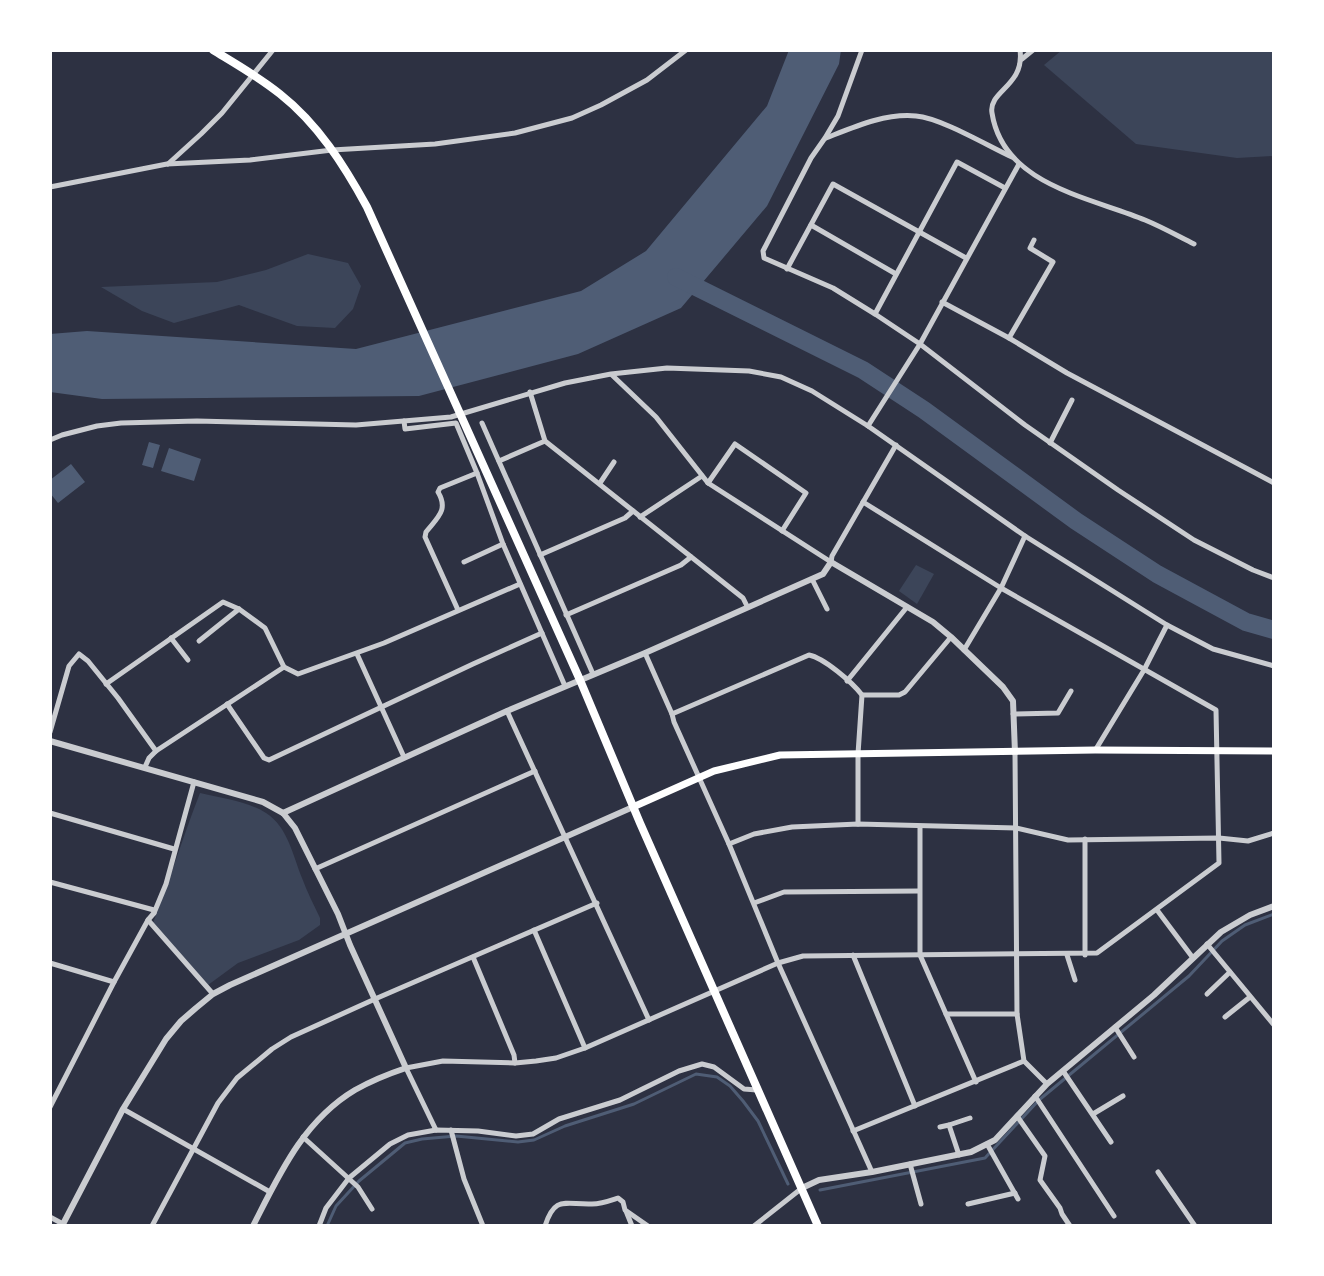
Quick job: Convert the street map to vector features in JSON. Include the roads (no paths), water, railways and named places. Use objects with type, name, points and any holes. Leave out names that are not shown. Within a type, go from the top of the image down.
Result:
[{"type":"main road","points":[[213,50],[254,75],[300,112],[315,127],[360,194],[580,680],[818,1226]]},
{"type":"main road","points":[[633,807],[714,771],[780,755],[1095,750],[1274,751]]},
{"type":"street","points":[[167,164],[201,134],[273,50]]},
{"type":"street","points":[[50,187],[167,164],[424,145],[484,138],[559,122],[601,105],[647,80],[686,50]]},
{"type":"street","points":[[862,50],[843,104],[763,251],[765,259],[833,288],[875,314],[1050,443],[1194,540],[1274,578]]},
{"type":"street","points":[[1020,50],[1022,59],[1018,73],[992,106],[997,130],[1012,157],[1056,187],[1145,220],[1194,244]]},
{"type":"street","points":[[1022,59],[1033,50]]},
{"type":"street","points":[[825,138],[886,118],[918,116],[1012,157]]},
{"type":"street","points":[[875,314],[957,162],[1005,188]]},
{"type":"street","points":[[869,423],[919,346],[1019,164]]},
{"type":"street","points":[[787,269],[833,184],[966,258]]},
{"type":"street","points":[[811,225],[896,274]]},
{"type":"street","points":[[1009,338],[1053,262],[1030,248],[1034,240]]},
{"type":"street","points":[[942,302],[1067,373],[1274,483]]},
{"type":"street","points":[[50,440],[97,426],[121,423],[197,421],[356,425],[451,417],[460,411],[565,383],[644,370],[689,368],[771,375],[803,386],[869,423],[1025,536],[1167,625],[1213,649],[1274,666]]},
{"type":"street","points":[[611,374],[661,422],[708,483],[831,562],[933,622],[1003,687],[1013,701],[1017,1014],[1024,1061],[1047,1084]]},
{"type":"street","points":[[530,392],[545,441],[743,598],[747,606]]},
{"type":"street","points":[[1050,443],[1072,400]]},
{"type":"street","points":[[404,421],[405,429],[456,423],[503,544],[565,686]]},
{"type":"street","points":[[482,423],[593,674]]},
{"type":"street","points":[[499,461],[545,441]]},
{"type":"street","points":[[708,483],[735,444],[806,493],[782,531]]},
{"type":"street","points":[[283,813],[507,711],[823,574],[896,445]]},
{"type":"street","points":[[600,483],[614,462]]},
{"type":"street","points":[[458,610],[425,537],[443,508],[444,502],[438,492],[440,488],[477,473]]},
{"type":"street","points":[[640,517],[702,476]]},
{"type":"street","points":[[253,1226],[302,1137],[340,1100],[371,1081],[406,1068],[443,1061],[515,1063],[556,1058],[778,963],[803,956],[1097,953],[1219,863],[1216,710],[1001,588],[863,502]]},
{"type":"street","points":[[540,555],[625,518],[633,511]]},
{"type":"street","points":[[964,650],[1001,588],[1025,536]]},
{"type":"street","points":[[464,562],[503,544]]},
{"type":"street","points":[[566,615],[681,565],[691,557]]},
{"type":"street","points":[[812,579],[827,609]]},
{"type":"street","points":[[106,684],[223,602],[239,609],[265,628],[284,667],[298,674],[357,654],[520,584]]},
{"type":"street","points":[[847,681],[907,607]]},
{"type":"street","points":[[199,641],[239,609]]},
{"type":"street","points":[[1095,750],[1144,670],[1167,625]]},
{"type":"street","points":[[227,704],[264,758],[269,760],[542,633]]},
{"type":"street","points":[[672,714],[809,655],[816,656],[862,695],[899,695],[905,692],[951,637]]},
{"type":"street","points":[[171,638],[188,660]]},
{"type":"street","points":[[645,653],[872,1172]]},
{"type":"street","points":[[50,732],[69,666],[79,654],[88,661],[156,751]]},
{"type":"street","points":[[357,654],[404,757]]},
{"type":"street","points":[[145,767],[156,751],[284,667]]},
{"type":"street","points":[[1013,714],[1058,713],[1071,691]]},
{"type":"street","points":[[858,824],[862,695]]},
{"type":"street","points":[[507,711],[649,1020]]},
{"type":"street","points":[[50,741],[263,802],[283,813],[295,828],[338,914],[436,1130]]},
{"type":"street","points":[[314,870],[535,771]]},
{"type":"street","points":[[50,1107],[114,982],[154,913],[166,884],[194,782]]},
{"type":"street","points":[[50,1217],[63,1225],[123,1109],[166,1039],[181,1021],[213,994],[633,807]]},
{"type":"street","points":[[50,813],[174,849]]},
{"type":"street","points":[[729,844],[754,834],[792,827],[858,824],[1016,828],[1068,840],[1219,838],[1248,841],[1274,833]]},
{"type":"street","points":[[920,827],[920,955],[976,1082]]},
{"type":"street","points":[[1085,839],[1085,955]]},
{"type":"street","points":[[50,882],[154,910],[154,913]]},
{"type":"street","points":[[754,903],[784,892],[919,891]]},
{"type":"street","points":[[152,1226],[218,1103],[251,1064],[291,1037],[597,903]]},
{"type":"street","points":[[754,1226],[802,1188],[819,1180],[959,1155],[987,1145],[1047,1084],[1154,995],[1221,932],[1250,915],[1274,906]]},
{"type":"street","points":[[1157,910],[1193,958]]},
{"type":"street","points":[[148,920],[213,994]]},
{"type":"street","points":[[534,930],[585,1048]]},
{"type":"street","points":[[1209,946],[1274,1025]]},
{"type":"street","points":[[853,955],[915,1106]]},
{"type":"street","points":[[1067,955],[1075,980]]},
{"type":"street","points":[[473,957],[515,1063]]},
{"type":"street","points":[[51,965],[114,982]]},
{"type":"street","points":[[1207,994],[1230,972]]},
{"type":"street","points":[[1225,1017],[1250,997]]},
{"type":"street","points":[[946,1014],[1017,1014]]},
{"type":"street","points":[[1116,1027],[1134,1057]]},
{"type":"street","points":[[853,1131],[1024,1061]]},
{"type":"street","points":[[319,1226],[326,1208],[350,1180],[380,1151],[401,1138],[436,1130],[516,1136],[533,1134],[559,1119],[620,1100],[679,1071],[702,1064],[714,1067],[744,1089],[758,1090]]},
{"type":"street","points":[[1063,1071],[1111,1142]]},
{"type":"street","points":[[1035,1096],[1114,1216]]},
{"type":"street","points":[[1093,1114],[1123,1096]]},
{"type":"street","points":[[123,1109],[270,1192]]},
{"type":"street","points":[[1017,1116],[1045,1156],[1040,1180],[1070,1226]]},
{"type":"street","points":[[940,1127],[970,1118]]},
{"type":"street","points":[[949,1125],[959,1155]]},
{"type":"street","points":[[451,1132],[464,1179],[483,1226]]},
{"type":"street","points":[[302,1137],[358,1187],[372,1209]]},
{"type":"street","points":[[968,1204],[1017,1196],[987,1145]]},
{"type":"street","points":[[910,1165],[921,1204]]},
{"type":"street","points":[[1158,1172],[1195,1226]]},
{"type":"street","points":[[545,1226],[554,1207],[561,1203],[597,1204],[618,1198],[623,1202],[632,1226]]},
{"type":"street","points":[[625,1210],[648,1226]]},
{"type":"waterway","points":[[676,277],[863,370],[924,410],[1076,521],[1157,574],[1246,622],[1274,630]]},
{"type":"waterway","points":[[820,1190],[985,1158],[1039,1100],[1189,976],[1222,941],[1245,925],[1274,914]]},
{"type":"waterway","points":[[327,1226],[336,1206],[359,1181],[405,1143],[456,1136],[518,1142],[534,1140],[565,1126],[634,1104],[696,1074],[717,1077],[743,1101],[758,1121],[788,1184]]}]
